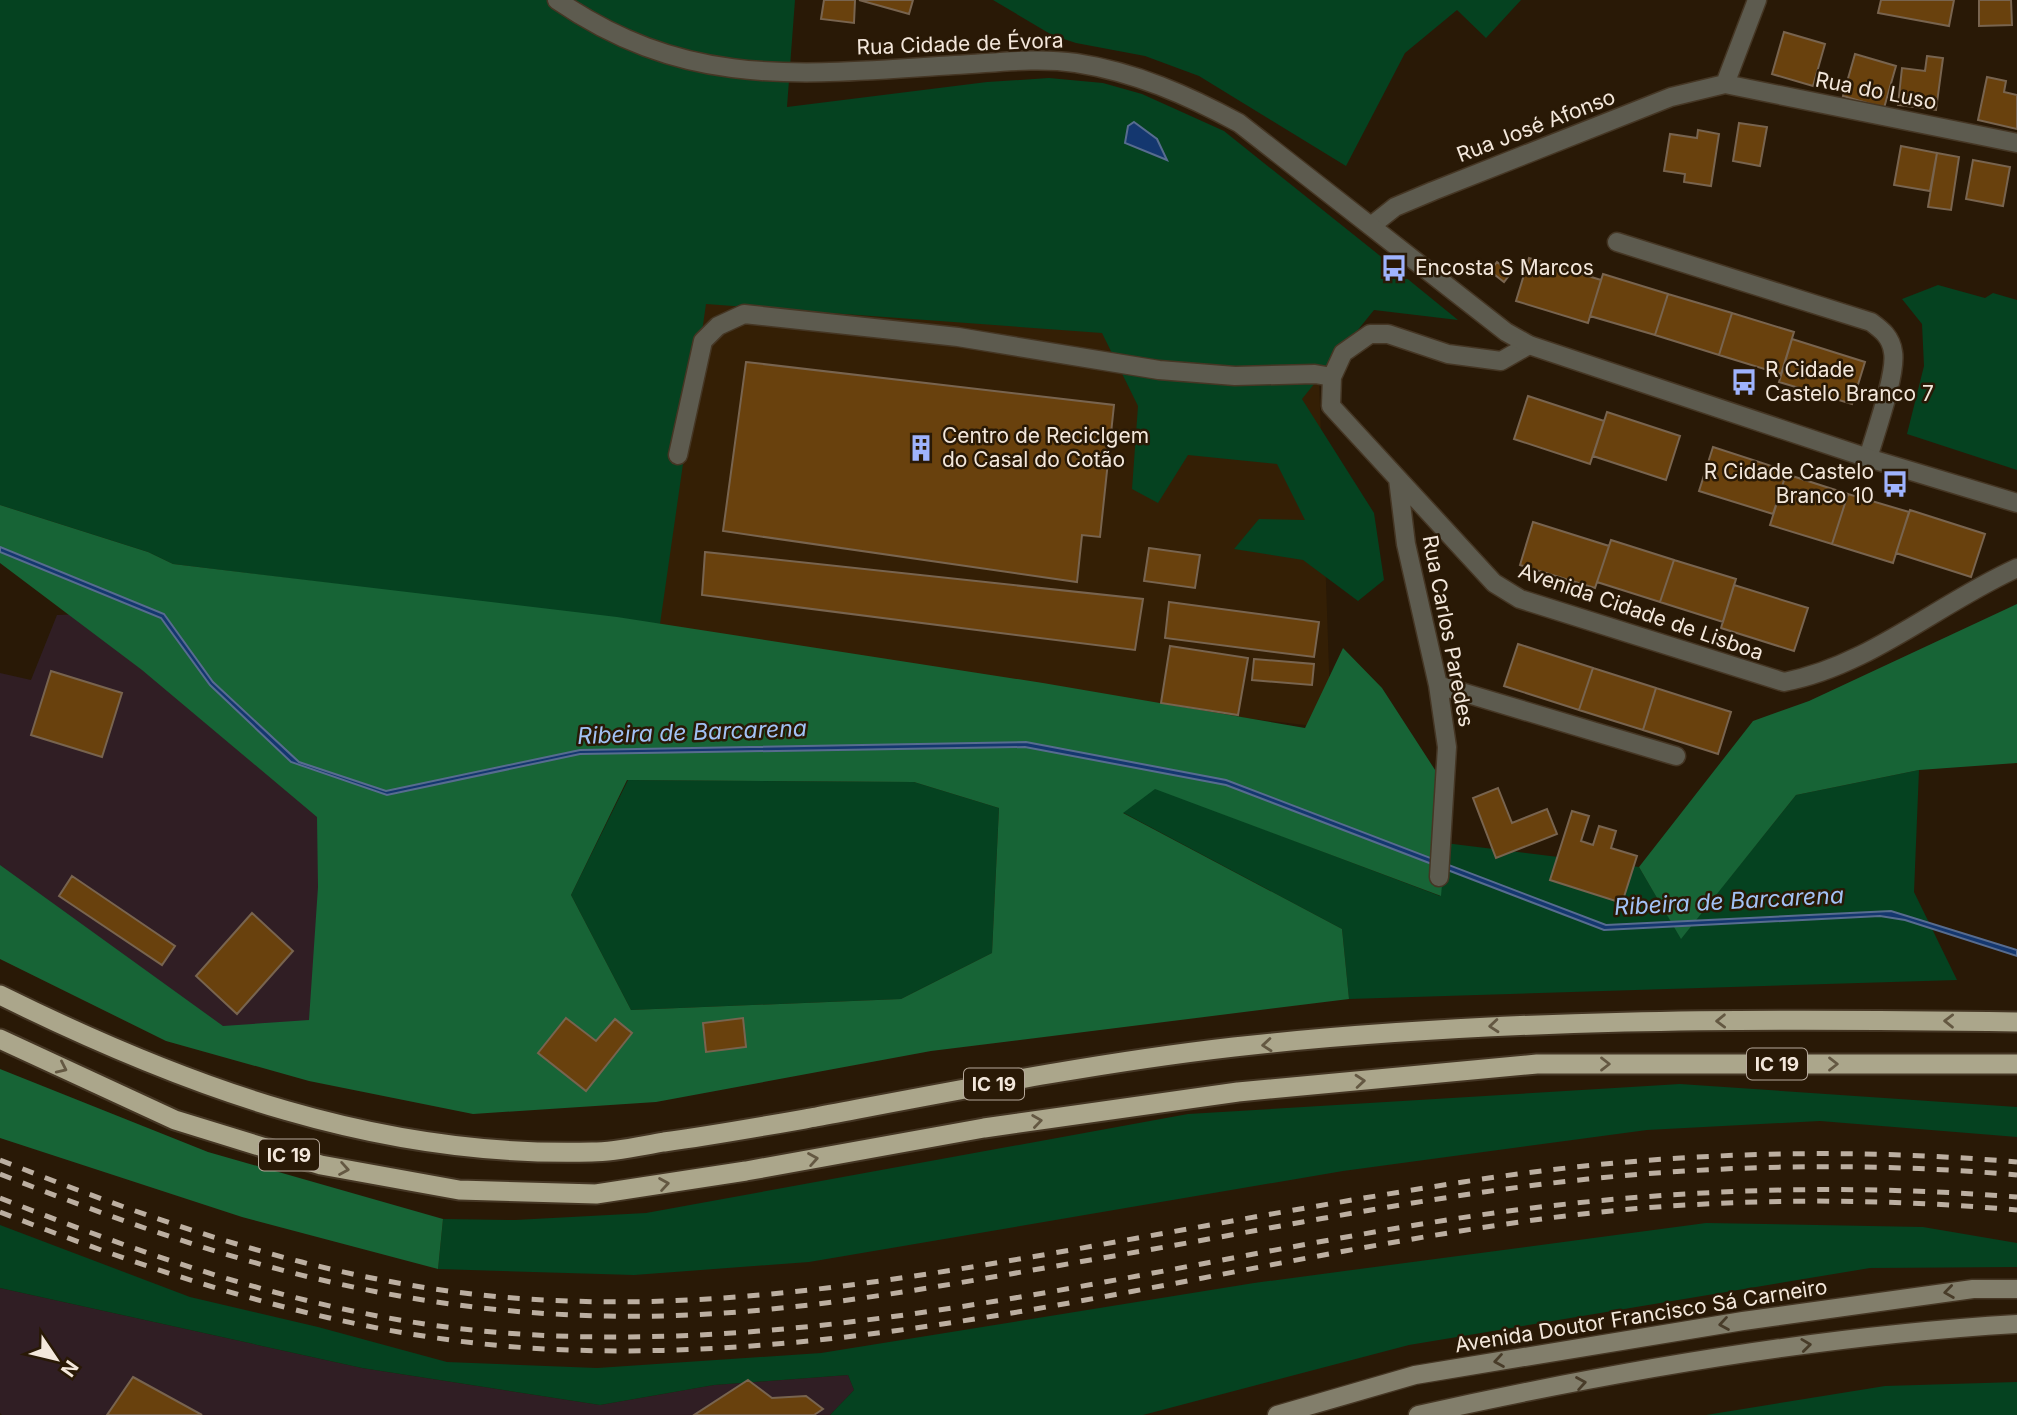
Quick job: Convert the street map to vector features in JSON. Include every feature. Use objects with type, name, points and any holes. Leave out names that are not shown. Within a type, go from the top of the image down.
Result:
[{"type":"highway","name":"IC 19","points":[[0,995],[186,1080],[321,1121],[448,1146],[595,1152],[738,1131],[985,1086],[1232,1047],[1543,1023],[1835,1019],[2017,1022]]},
{"type":"highway","name":"IC 19","points":[[0,1039],[175,1120],[321,1165],[459,1190],[596,1194],[746,1171],[984,1128],[1238,1092],[1524,1065],[2017,1064]]},
{"type":"main road","name":"Avenida Doutor Francisco Sá Carneiro","points":[[1277,1415],[1415,1375],[1756,1319],[1973,1289],[2017,1289]]},
{"type":"main road","points":[[1418,1415],[1506,1395],[1791,1347],[1928,1329],[2017,1324]]},
{"type":"street","name":"Rua Cidade de Évora","points":[[557,0],[574,12],[664,54],[755,73],[802,74],[1032,60],[1073,62],[1122,71],[1190,97],[1239,123],[1506,332],[1529,345],[1868,458],[2017,503]]},
{"type":"street","points":[[1725,84],[1757,0]]},
{"type":"street","name":"Rua José Afonso","points":[[1371,226],[1395,207],[1433,191],[1671,97],[1725,84]]},
{"type":"street","name":"Rua do Luso","points":[[1725,84],[2017,143]]},
{"type":"street","points":[[1617,242],[1871,322],[1887,334],[1894,352],[1892,371],[1868,458]]},
{"type":"street","points":[[678,455],[703,341],[718,326],[744,314],[958,337],[1159,370],[1235,376],[1323,376],[1343,353],[1370,334],[1388,334],[1448,355],[1501,361],[1529,345]]},
{"type":"street","name":"Avenida Cidade de Lisboa","points":[[1323,376],[1331,407],[1494,583],[1520,599],[1784,682],[1811,677],[1902,632],[2017,568]]},
{"type":"street","name":"Rua Carlos Paredes","points":[[1398,479],[1406,544],[1438,685],[1447,747],[1440,877]]},
{"type":"street","points":[[1438,685],[1675,756]]},
{"type":"shaded area","points":[[658,268],[1318,350],[1331,728],[634,648]]},
{"type":"shaded area","points":[[85,614],[350,821],[324,995],[288,1055],[179,1032],[0,896],[0,673],[31,680],[57,615]]},
{"type":"shaded area","points":[[0,1288],[362,1368],[600,1405],[714,1385],[848,1375],[854,1390],[830,1415],[2,1415]]},
{"type":"green space","points":[[0,0],[795,0],[787,107],[987,82],[1049,78],[1103,83],[1142,94],[1224,131],[1384,259],[1381,263],[1401,279],[1404,276],[1458,320],[1374,310],[1302,399],[1374,513],[1384,580],[1358,601],[1303,560],[1234,549],[1259,519],[1305,520],[1277,464],[1188,455],[1158,503],[1132,489],[1138,406],[1102,333],[706,304],[660,624],[173,564],[148,552],[0,505]]},
{"type":"green space","points":[[993,0],[1521,0],[1486,38],[1457,10],[1405,53],[1346,166],[1199,76],[1145,56],[1076,43],[1052,35]]},
{"type":"green space","points":[[1938,285],[1985,298],[1993,293],[2017,300],[2017,470],[1907,434],[1924,366],[1922,324],[1902,299]]},
{"type":"green space","points":[[0,505],[148,552],[173,564],[617,617],[1043,683],[1305,728],[1343,648],[1382,688],[1450,793],[1441,896],[1155,789],[1123,813],[1342,929],[1349,999],[931,1051],[656,1102],[473,1114],[309,1081],[166,1041],[0,959],[0,865],[223,1026],[309,1020],[318,887],[317,817],[142,670],[0,563]],"holes":[[[627,780],[914,782],[999,808],[992,953],[901,999],[631,1010],[571,895]]]},
{"type":"green space","points":[[2017,604],[2017,763],[1919,770],[1796,795],[1681,939],[1639,867],[1753,721],[1809,701]]},
{"type":"green space","points":[[1919,770],[1914,892],[1957,980],[1349,999],[1342,929],[1122,812],[1155,788],[1440,896],[1445,843],[1639,867],[1681,938],[1796,795]]},
{"type":"green space","points":[[628,780],[914,782],[999,808],[992,953],[901,999],[631,1010],[571,895]]},
{"type":"green space","points":[[0,1069],[208,1152],[443,1219],[438,1269],[242,1217],[0,1138]]},
{"type":"green space","points":[[1680,1084],[2017,1107],[2017,1137],[1820,1121],[1647,1130],[1343,1171],[809,1262],[634,1275],[438,1269],[443,1219],[515,1220],[646,1213],[1188,1114]]},
{"type":"green space","points":[[1706,1223],[1923,1227],[2017,1243],[2017,1267],[1870,1268],[1409,1345],[1143,1415],[830,1415],[854,1390],[848,1375],[714,1385],[600,1405],[362,1368],[0,1288],[0,1225],[190,1297],[318,1327],[447,1362],[597,1368],[821,1353],[1254,1283]]},
{"type":"green space","points":[[2017,1382],[2017,1415],[1706,1415],[1885,1386]]},
{"type":"water","points":[[1134,122],[1157,139],[1167,160],[1125,143],[1128,126]]},
{"type":"water","points":[[0,547],[164,614],[213,682],[299,762],[386,791],[580,750],[1026,742],[1226,780],[1606,925],[1891,911],[2017,950],[2017,956],[1905,920],[1880,916],[1604,930],[1226,785],[1025,747],[580,754],[387,795],[291,762],[210,685],[161,618],[0,552]]},
{"type":"building","points":[[824,0],[855,0],[854,23],[821,19]]},
{"type":"building","points":[[859,0],[913,0],[909,14]]},
{"type":"building","points":[[1881,0],[1954,0],[1949,26],[1878,13]]},
{"type":"building","points":[[1979,0],[2011,0],[2012,25],[1979,26]]},
{"type":"building","points":[[1784,32],[1825,44],[1813,86],[1772,74]]},
{"type":"building","points":[[1855,54],[1896,66],[1884,108],[1843,96]]},
{"type":"building","points":[[1927,56],[1943,58],[1936,110],[1898,105],[1902,68],[1925,71]]},
{"type":"building","points":[[1987,77],[2006,81],[2004,92],[2017,95],[2017,129],[1978,120]]},
{"type":"building","points":[[1739,123],[1767,127],[1760,166],[1733,161]]},
{"type":"building","points":[[1698,130],[1719,134],[1711,186],[1684,182],[1685,174],[1664,171],[1670,134],[1697,138]]},
{"type":"building","points":[[1901,146],[1937,153],[1930,191],[1894,185]]},
{"type":"building","points":[[1937,153],[1959,157],[1951,210],[1928,207]]},
{"type":"building","points":[[1973,160],[2010,167],[2003,206],[1966,199]]},
{"type":"building","points":[[1529,258],[1601,280],[1588,323],[1516,301]]},
{"type":"building","points":[[1497,262],[1511,273],[1504,282],[1490,271]]},
{"type":"building","points":[[1603,274],[1668,294],[1655,335],[1590,316]]},
{"type":"building","points":[[1668,294],[1732,313],[1719,355],[1655,335]]},
{"type":"building","points":[[1732,313],[1794,332],[1781,374],[1719,355]]},
{"type":"building","points":[[1792,339],[1865,362],[1852,404],[1779,382]]},
{"type":"building","name":"Centro de Reciclgem do Casal do Cotão","points":[[746,362],[1114,405],[1100,537],[1082,535],[1077,582],[723,531]]},
{"type":"building","points":[[1528,396],[1604,421],[1590,464],[1514,439]]},
{"type":"building","points":[[1607,412],[1680,436],[1666,480],[1593,456]]},
{"type":"building","points":[[1713,447],[1787,471],[1773,514],[1699,491]]},
{"type":"building","points":[[1786,474],[1848,494],[1832,544],[1770,525]]},
{"type":"building","points":[[1848,494],[1909,512],[1893,563],[1832,544]]},
{"type":"building","points":[[1910,510],[1985,534],[1971,577],[1896,553]]},
{"type":"building","points":[[1533,522],[1609,546],[1595,588],[1520,565]]},
{"type":"building","points":[[1611,540],[1674,560],[1660,602],[1597,582]]},
{"type":"building","points":[[1149,548],[1200,555],[1195,588],[1144,581]]},
{"type":"building","points":[[705,552],[1143,599],[1135,650],[702,595]]},
{"type":"building","points":[[1674,560],[1736,579],[1723,622],[1660,602]]},
{"type":"building","points":[[1734,585],[1808,608],[1794,651],[1721,628]]},
{"type":"building","points":[[1169,602],[1319,622],[1314,657],[1165,638]]},
{"type":"building","points":[[1518,644],[1593,668],[1579,710],[1504,686]]},
{"type":"building","points":[[1170,646],[1248,658],[1238,715],[1161,703]]},
{"type":"building","points":[[1254,659],[1314,664],[1312,685],[1252,680]]},
{"type":"building","points":[[1593,668],[1656,688],[1643,730],[1579,710]]},
{"type":"building","points":[[51,671],[122,693],[102,757],[31,735]]},
{"type":"building","points":[[1656,688],[1731,712],[1718,754],[1643,730]]},
{"type":"building","points":[[1498,788],[1512,823],[1547,809],[1557,834],[1496,858],[1473,798]]},
{"type":"building","points":[[1572,811],[1589,816],[1581,841],[1593,845],[1599,826],[1616,831],[1611,848],[1637,856],[1622,903],[1550,880]]},
{"type":"building","points":[[72,876],[175,946],[162,965],[59,896]]},
{"type":"building","points":[[252,913],[293,951],[237,1014],[196,976]]},
{"type":"building","points":[[566,1018],[596,1041],[615,1019],[632,1033],[586,1091],[538,1053]]},
{"type":"building","points":[[743,1018],[746,1047],[706,1052],[703,1023]]},
{"type":"building","points":[[133,1377],[202,1415],[107,1415]]},
{"type":"building","points":[[748,1380],[772,1398],[806,1396],[823,1409],[814,1415],[694,1415]]},
{"type":"railway","points":[[0,1160],[200,1233],[336,1270],[475,1294],[608,1302],[731,1297],[854,1285],[1037,1256],[1409,1190],[1601,1164],[1739,1155],[1809,1154],[1878,1154],[2017,1162]]},
{"type":"railway","points":[[0,1174],[150,1230],[297,1274],[371,1291],[447,1304],[525,1312],[607,1316],[733,1312],[859,1299],[1435,1199],[1603,1178],[1780,1167],[1899,1168],[2017,1175]]},
{"type":"railway","points":[[0,1198],[185,1265],[311,1301],[439,1326],[505,1333],[625,1337],[744,1332],[863,1320],[1100,1283],[1453,1219],[1594,1201],[1664,1195],[1805,1190],[1946,1192],[2017,1197]]},
{"type":"railway","points":[[0,1212],[200,1283],[336,1319],[475,1343],[546,1349],[670,1350],[795,1342],[919,1328],[1042,1308],[1412,1239],[1594,1213],[1715,1203],[1836,1201],[2017,1210]]},
{"type":"place","name":"Encosta S Marcos","points":[[1394,268]]},
{"type":"place","name":"R Cidade Castelo Branco 7","points":[[1744,382]]},
{"type":"place","name":"Centro de Reciclgem do Casal do Cotão","points":[[921,448]]},
{"type":"place","name":"R Cidade Castelo Branco 10","points":[[1895,484]]},
{"type":"water label","name":"Ribeira de Barcarena","points":[[692,732]]},
{"type":"water label","name":"Ribeira de Barcarena","points":[[1729,901]]}]
